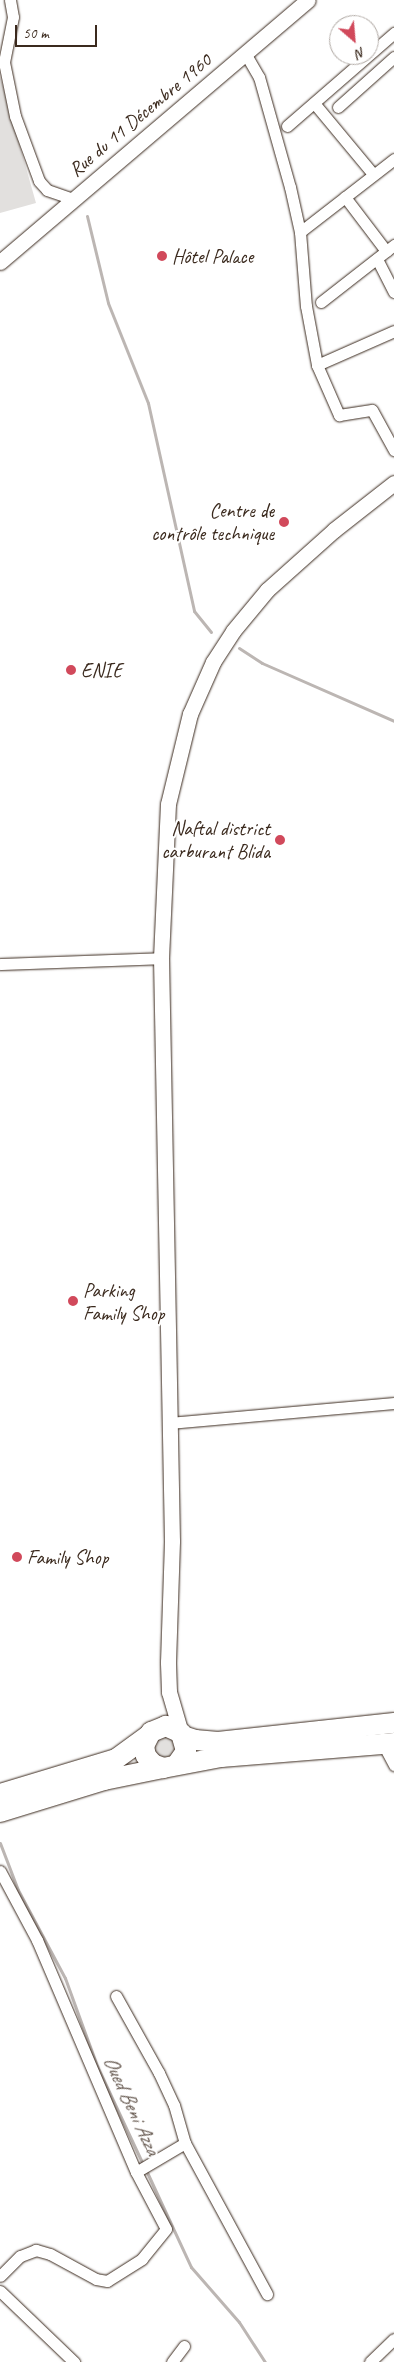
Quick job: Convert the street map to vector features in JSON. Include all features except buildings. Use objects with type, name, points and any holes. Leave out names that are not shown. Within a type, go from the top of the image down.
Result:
[{"type":"highway","points":[[5,1802],[116,1759],[150,1734],[166,1726],[195,1740],[218,1742],[394,1723]]},
{"type":"highway","points":[[150,1734],[144,1746],[146,1756],[153,1764],[170,1766],[186,1751],[182,1734]]},
{"type":"highway","points":[[5,1802],[221,1756],[388,1744]]},
{"type":"street","points":[[10,0],[13,17],[2,63],[15,116],[39,180],[46,190],[73,199]]},
{"type":"street","name":"Rue du 11 Décembre 1960","points":[[0,262],[308,0]]},
{"type":"street","points":[[288,126],[394,33]]},
{"type":"street","points":[[245,53],[258,78],[272,119],[300,232],[306,306],[316,365],[339,415],[372,410],[394,450]]},
{"type":"street","points":[[338,107],[394,57]]},
{"type":"street","points":[[314,103],[373,174]]},
{"type":"street","points":[[300,232],[394,159]]},
{"type":"street","points":[[345,196],[386,252],[394,292]]},
{"type":"street","points":[[321,302],[386,252]]},
{"type":"street","points":[[316,365],[394,331]]},
{"type":"street","points":[[182,1734],[169,1692],[172,1541],[168,1423],[160,958],[169,796],[190,714],[213,662],[267,590],[394,483]]},
{"type":"street","points":[[0,964],[160,958]]},
{"type":"street","points":[[168,1423],[394,1403]]},
{"type":"street","points":[[150,1734],[169,1692]]},
{"type":"street","points":[[388,1744],[394,1765]]},
{"type":"street","points":[[0,1871],[38,1940],[136,2172],[166,2229],[142,2259],[107,2281],[96,2279],[50,2254],[36,2250],[20,2256],[0,2276]]},
{"type":"street","points":[[116,1996],[159,2073],[174,2105],[185,2143],[267,2294]]},
{"type":"street","points":[[136,2172],[185,2143]]},
{"type":"street","points":[[0,2291],[74,2362]]},
{"type":"street","points":[[370,2362],[394,2340]]},
{"type":"street","points":[[172,2362],[184,2346]]},
{"type":"shaded area","points":[[0,76],[36,203],[0,213]]},
{"type":"shaded area","points":[[165,1736],[173,1739],[176,1747],[173,1755],[165,1758],[157,1755],[154,1747],[157,1739]]},
{"type":"waterway","points":[[87,216],[108,303],[148,403],[194,611],[211,632]]},
{"type":"waterway","points":[[239,648],[262,663],[394,721]]},
{"type":"waterway","name":"Oued Beni Azza","points":[[0,1843],[18,1890],[65,1978],[97,2066],[143,2164]]},
{"type":"waterway","name":"Oued Beni Azza","points":[[146,2170],[191,2267],[239,2322],[265,2362]]},
{"type":"place","name":"Hôtel Palace","points":[[162,256]]},
{"type":"place","name":"Centre de contrôle technique","points":[[284,522]]},
{"type":"place","name":"ENIE","points":[[71,670]]},
{"type":"place","name":"Naftal district carburant Blida","points":[[280,840]]},
{"type":"place","name":"Parking Family Shop","points":[[73,1301]]},
{"type":"place","name":"Family Shop","points":[[17,1557]]}]
